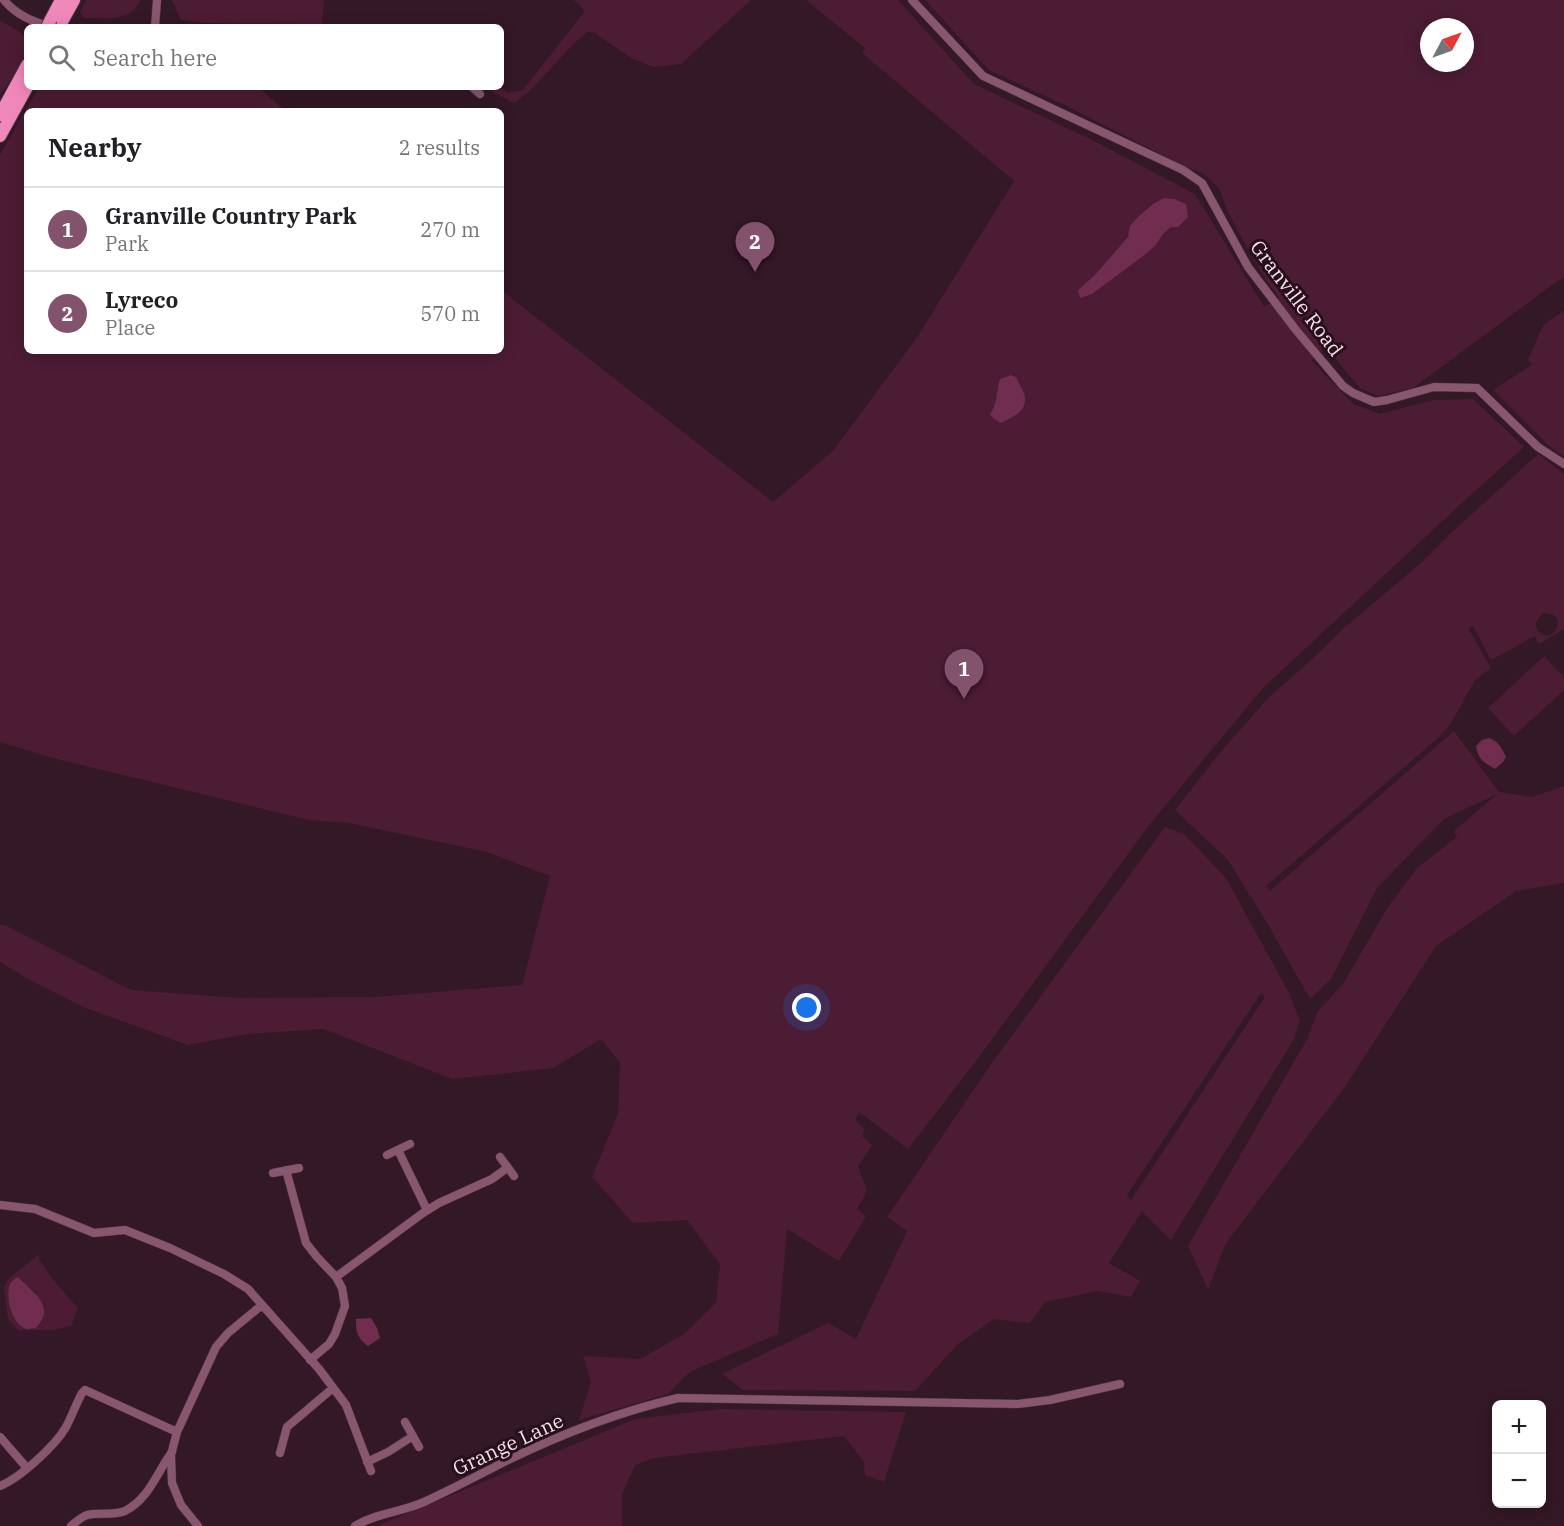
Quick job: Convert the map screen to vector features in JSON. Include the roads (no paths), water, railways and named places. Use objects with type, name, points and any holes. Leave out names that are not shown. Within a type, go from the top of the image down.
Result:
[{"type":"main road","points":[[54,24],[61,0]]},
{"type":"main road","points":[[55,24],[74,0]]},
{"type":"main road","points":[[0,115],[24,71]]},
{"type":"main road","points":[[0,136],[25,90]]},
{"type":"street","points":[[4,0],[17,13],[33,22],[47,24]]},
{"type":"street","points":[[155,24],[156,0]]},
{"type":"street","name":"Granville Road","points":[[912,0],[983,76],[1183,170],[1203,183],[1248,267],[1343,386],[1374,402],[1434,387],[1477,388],[1538,447],[1564,464]]},
{"type":"street","points":[[475,90],[480,94]]},
{"type":"street","points":[[387,1155],[410,1144]]},
{"type":"street","points":[[398,1150],[427,1210]]},
{"type":"street","points":[[500,1157],[514,1176]]},
{"type":"street","points":[[273,1173],[299,1168]]},
{"type":"street","points":[[336,1276],[427,1210],[492,1179],[507,1168]]},
{"type":"street","points":[[286,1170],[306,1243],[336,1276],[342,1288],[345,1306],[329,1344],[310,1360]]},
{"type":"street","points":[[0,1205],[35,1209],[94,1233],[125,1230],[170,1248],[224,1274],[248,1289],[346,1405],[371,1471]]},
{"type":"street","points":[[198,1526],[181,1505],[172,1483],[172,1452],[177,1432],[216,1347],[228,1333],[262,1305]]},
{"type":"street","name":"Grange Lane","points":[[355,1526],[365,1520],[420,1503],[563,1435],[642,1407],[678,1398],[1018,1404],[1050,1400],[1120,1384]]},
{"type":"street","points":[[280,1453],[287,1427],[333,1388]]},
{"type":"street","points":[[0,1486],[15,1479],[56,1441],[65,1428],[81,1393],[85,1390],[177,1432]]},
{"type":"street","points":[[405,1422],[419,1447]]},
{"type":"street","points":[[367,1462],[413,1436]]},
{"type":"street","points":[[0,1437],[29,1466]]},
{"type":"street","points":[[75,1523],[88,1515],[102,1515],[125,1510],[137,1502],[151,1487],[172,1452]]},
{"type":"place","name":"Lyreco","points":[[755,272]]},
{"type":"place","name":"Granville Country Park","points":[[964,699]]}]
